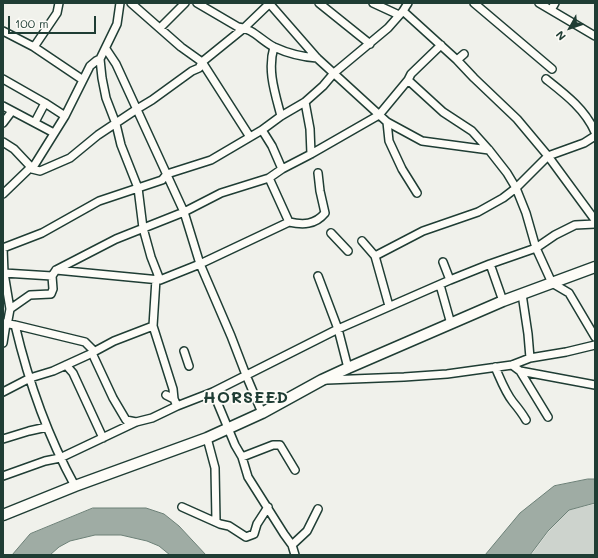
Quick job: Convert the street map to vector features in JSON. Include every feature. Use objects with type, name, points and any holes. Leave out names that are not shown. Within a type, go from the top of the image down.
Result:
[{"type":"street","points":[[34,47],[57,13],[59,3]]},
{"type":"street","points":[[131,3],[181,47],[202,62],[250,137]]},
{"type":"street","points":[[160,28],[185,3]]},
{"type":"street","points":[[197,3],[238,27],[244,28],[274,47],[303,57],[317,58]]},
{"type":"street","points":[[3,142],[14,149],[32,168],[40,171],[70,158],[78,153],[98,135],[152,100],[192,71],[199,68],[202,62],[244,28],[269,3],[317,58],[387,122],[422,141],[489,150]]},
{"type":"street","points":[[319,3],[370,44]]},
{"type":"street","points":[[374,3],[401,13],[457,60],[517,119],[548,156],[595,220]]},
{"type":"street","points":[[3,342],[4,323],[8,320],[10,309],[4,273],[3,248],[42,233],[99,201],[162,180],[167,174],[210,160],[262,130],[281,116],[305,102],[334,74],[388,28],[408,3]]},
{"type":"street","points":[[474,3],[552,69]]},
{"type":"street","points":[[539,3],[595,36]]},
{"type":"street","points":[[551,10],[555,3]]},
{"type":"street","points":[[3,194],[32,168],[40,158],[54,132],[65,116],[90,66],[100,59],[106,49],[117,24],[121,4]]},
{"type":"street","points":[[3,31],[34,47],[83,80]]},
{"type":"street","points":[[54,273],[116,239],[184,212],[221,194],[269,178],[282,169],[379,115],[408,80],[411,74],[440,45]]},
{"type":"street","points":[[274,47],[271,56],[271,71],[281,116]]},
{"type":"street","points":[[106,49],[116,64],[184,212],[200,264],[262,413]]},
{"type":"street","points":[[457,60],[464,54]]},
{"type":"street","points":[[100,59],[106,98],[116,124],[121,144],[138,188],[143,228],[158,279],[153,326],[173,389],[175,402]]},
{"type":"street","points":[[3,79],[65,116]]},
{"type":"street","points":[[546,79],[578,106],[595,132]]},
{"type":"street","points":[[408,80],[443,112],[472,131],[507,173],[516,188],[526,213],[536,248],[552,283],[569,293],[595,337]]},
{"type":"street","points":[[305,102],[310,129],[311,154]]},
{"type":"street","points":[[35,122],[45,103]]},
{"type":"street","points":[[3,106],[54,132]]},
{"type":"street","points":[[3,123],[12,111]]},
{"type":"street","points":[[387,122],[389,141],[402,169],[417,193]]},
{"type":"street","points":[[262,130],[272,146],[282,169]]},
{"type":"street","points":[[375,256],[423,231],[478,212],[503,198],[516,188],[548,156],[584,143],[595,136]]},
{"type":"street","points":[[4,273],[54,273],[158,279],[200,264],[289,222],[299,225],[314,223],[325,213],[318,173]]},
{"type":"street","points":[[269,178],[289,222]]},
{"type":"street","points":[[3,476],[45,461],[60,458],[136,422],[152,418],[175,402],[213,392],[338,329],[450,280],[536,248],[555,235],[575,226],[595,224]]},
{"type":"street","points":[[331,234],[348,251]]},
{"type":"street","points":[[362,241],[375,256],[389,306]]},
{"type":"street","points":[[443,262],[450,280]]},
{"type":"street","points":[[490,264],[503,301]]},
{"type":"street","points":[[3,515],[75,486],[207,438],[262,413],[322,380],[348,368],[503,301],[595,268]]},
{"type":"street","points":[[10,309],[30,296],[51,294],[53,289],[54,273]]},
{"type":"street","points":[[318,276],[338,329],[348,368]]},
{"type":"street","points":[[440,285],[451,324]]},
{"type":"street","points":[[522,294],[530,358]]},
{"type":"street","points":[[4,323],[85,342],[93,352],[113,398],[126,420],[136,422]]},
{"type":"street","points":[[15,325],[23,356],[47,427],[60,458],[75,486]]},
{"type":"street","points":[[3,392],[30,378],[53,371],[114,341],[153,326]]},
{"type":"street","points":[[322,380],[404,378],[440,375],[495,366],[512,365],[530,358],[566,352],[595,344]]},
{"type":"street","points":[[184,351],[189,366]]},
{"type":"street","points":[[66,365],[73,373],[103,438]]},
{"type":"street","points":[[512,365],[520,371],[548,417]]},
{"type":"street","points":[[495,366],[507,392],[513,402],[521,410],[526,420]]},
{"type":"street","points":[[520,371],[595,385]]},
{"type":"street","points":[[213,392],[242,457],[248,477],[292,545],[295,555]]},
{"type":"street","points":[[166,395],[175,402]]},
{"type":"street","points":[[3,439],[47,427]]},
{"type":"street","points":[[207,438],[215,468],[216,521]]},
{"type":"street","points":[[242,457],[273,445],[280,445],[295,470]]},
{"type":"street","points":[[182,507],[220,524],[229,526],[246,537],[254,534],[257,524],[268,507]]},
{"type":"street","points":[[292,545],[307,531],[318,509]]},
{"type":"shaded area","points":[[595,479],[595,503],[569,510],[548,531],[530,555],[485,555],[520,513],[554,486]]},
{"type":"shaded area","points":[[595,504],[595,555],[531,555],[549,531],[569,510]]},
{"type":"shaded area","points":[[93,508],[146,508],[164,514],[179,526],[206,555],[170,555],[159,546],[147,541],[121,535],[95,535],[70,541],[59,547],[50,555],[12,555],[30,534]]},
{"type":"district","name":"HORSEED","points":[[246,398]]}]
